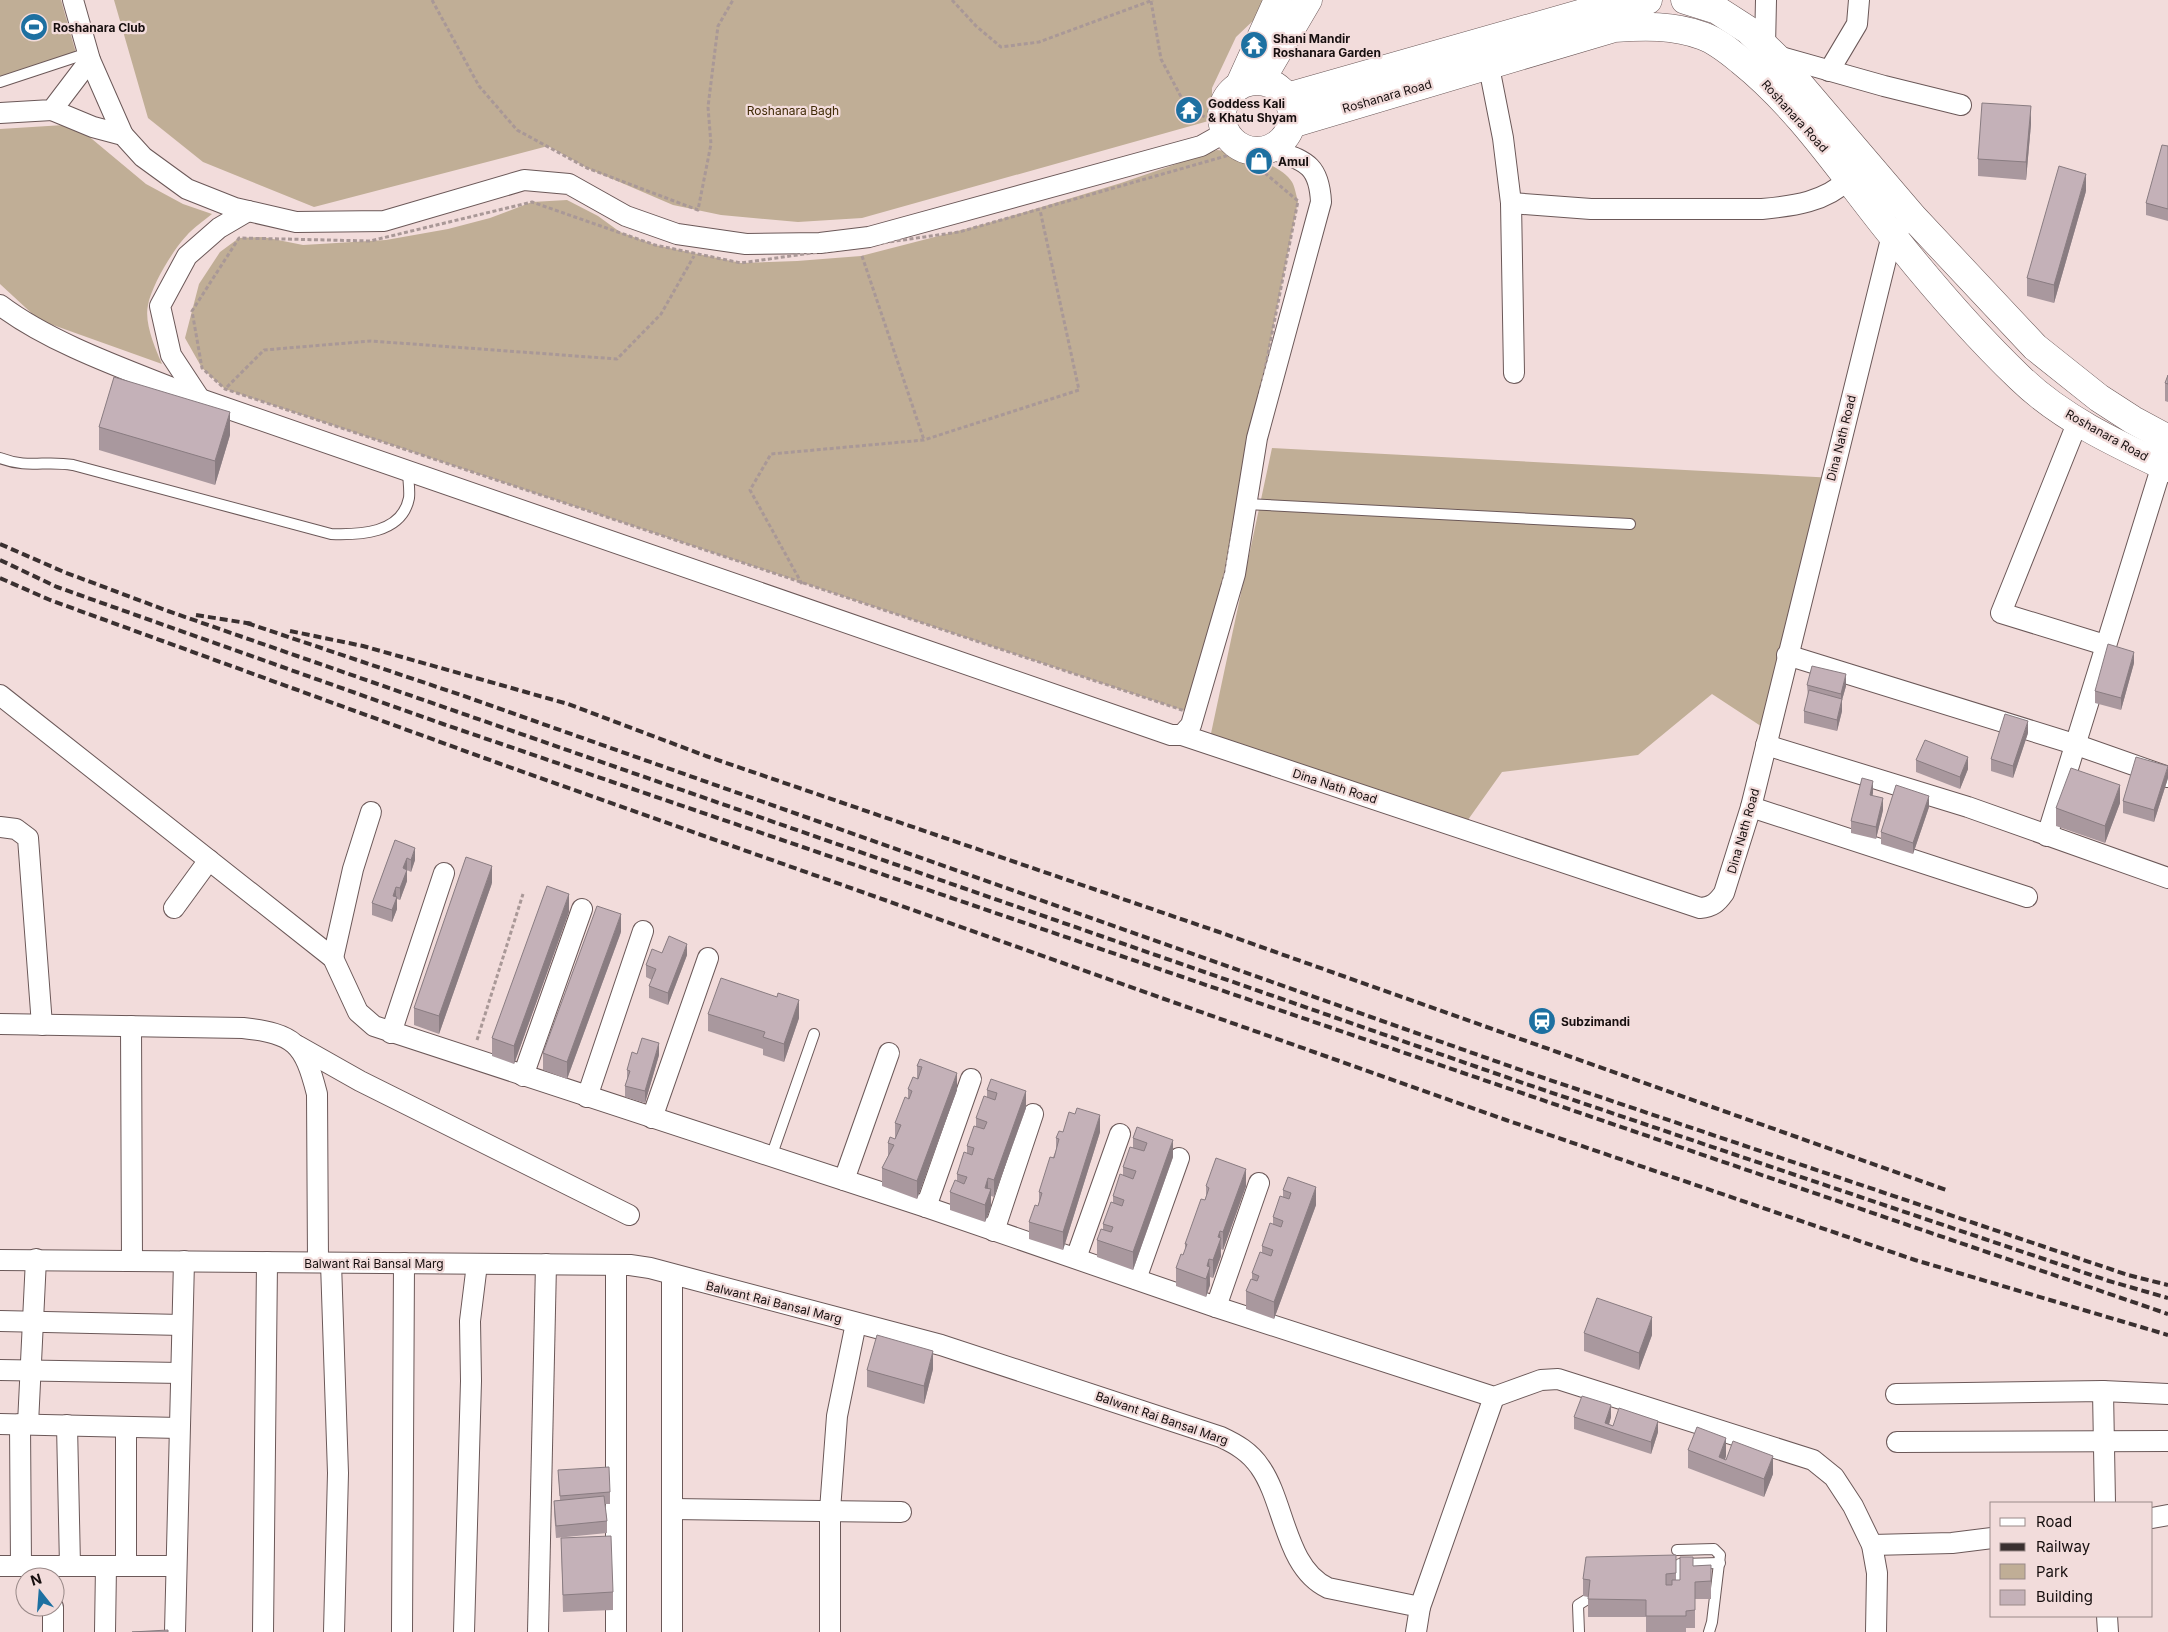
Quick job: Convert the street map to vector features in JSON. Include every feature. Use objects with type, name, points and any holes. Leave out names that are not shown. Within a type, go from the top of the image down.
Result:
[{"type":"street","points":[[74,0],[89,57],[122,134],[143,157],[188,189],[248,211],[296,222],[384,222],[524,180],[568,184],[626,216],[677,234],[746,244],[820,243],[869,237],[1201,146],[1223,126]]},
{"type":"street","points":[[1250,82],[1278,0]]},
{"type":"street","points":[[1250,82],[1276,86],[1287,97],[1292,107],[1291,124],[1282,141],[1270,148],[1253,151],[1242,148],[1232,142],[1223,126],[1222,107],[1227,96],[1250,82],[1308,0]]},
{"type":"street","name":"Roshanara Road","points":[[1287,97],[1590,10],[1648,0]]},
{"type":"street","name":"Roshanara Road","points":[[1685,0],[1717,10],[1748,30],[1769,50],[1913,217],[2035,347],[2099,398],[2133,420],[2168,439]]},
{"type":"street","points":[[1766,0],[1769,50],[1829,71],[1961,105]]},
{"type":"street","points":[[1829,71],[1857,24],[1859,0]]},
{"type":"street","name":"Roshanara Road","points":[[1291,124],[1489,67],[1614,28],[1648,26],[1678,30],[1704,37],[1727,50],[1757,74],[1782,99],[1849,179],[1892,235],[1998,357],[2030,386],[2078,421],[2165,467]]},
{"type":"street","points":[[52,110],[89,57]]},
{"type":"street","points":[[1489,67],[1503,138],[1511,203],[1514,374]]},
{"type":"street","points":[[0,113],[52,110],[93,127],[122,134]]},
{"type":"street","points":[[1182,735],[1191,725],[1235,574],[1257,438],[1321,202],[1317,177],[1307,163],[1270,148]]},
{"type":"street","points":[[1511,203],[1591,209],[1762,209],[1790,207],[1820,198],[1837,190],[1849,179]]},
{"type":"street","points":[[200,398],[171,356],[160,306],[187,256],[219,228],[248,211]]},
{"type":"street","points":[[1892,235],[1913,217]]},
{"type":"street","name":"Dina Nath Road","points":[[0,304],[32,326],[104,360],[200,398],[1171,735],[1182,735],[1700,908],[1709,907],[1718,902],[1724,893],[1751,807],[1892,235]]},
{"type":"street","points":[[2078,421],[2002,613],[2105,645]]},
{"type":"street","points":[[2046,836],[2105,645],[2165,467]]},
{"type":"street","points":[[1787,655],[2074,744],[2168,777]]},
{"type":"street","points":[[0,695],[333,958],[358,1012],[374,1026],[926,1207],[1216,1307],[1494,1397],[1541,1380],[1558,1379],[1813,1460],[1834,1477],[1853,1506],[1872,1545],[1877,1573],[1876,1632]]},
{"type":"street","points":[[1766,745],[1968,807],[2168,878]]},
{"type":"street","points":[[1751,807],[2026,897]]},
{"type":"street","points":[[333,958],[353,869],[370,812]]},
{"type":"street","points":[[0,827],[16,829],[28,838],[42,1025]]},
{"type":"street","points":[[174,908],[209,860]]},
{"type":"street","points":[[391,1032],[444,873]]},
{"type":"street","points":[[522,1076],[582,909]]},
{"type":"street","points":[[588,1097],[642,932]]},
{"type":"street","points":[[652,1118],[708,958]]},
{"type":"street","points":[[0,1024],[242,1028],[272,1031],[360,1081],[629,1215]]},
{"type":"street","points":[[130,1026],[132,1261]]},
{"type":"street","points":[[298,1046],[310,1068],[317,1094],[338,1473],[334,1632]]},
{"type":"street","points":[[844,1180],[889,1053]]},
{"type":"street","points":[[926,1207],[971,1079]]},
{"type":"street","points":[[994,1231],[1033,1114]]},
{"type":"street","points":[[1076,1258],[1120,1134]]},
{"type":"street","points":[[1136,1279],[1179,1158]]},
{"type":"street","points":[[1216,1307],[1259,1183]]},
{"type":"street","name":"Balwant Rai Bansal Marg","points":[[0,1260],[546,1264],[616,1265],[650,1268],[672,1276],[941,1345],[1229,1441],[1251,1456],[1261,1468],[1301,1563],[1316,1582],[1328,1588],[1420,1607]]},
{"type":"street","points":[[21,1566],[24,1424],[30,1371],[36,1260]]},
{"type":"street","points":[[175,1632],[184,1262]]},
{"type":"street","points":[[263,1632],[267,1262]]},
{"type":"street","points":[[402,1632],[404,1263]]},
{"type":"street","points":[[464,1632],[471,1381],[470,1321],[477,1264]]},
{"type":"street","points":[[538,1632],[546,1264]]},
{"type":"street","points":[[616,1265],[616,1632]]},
{"type":"street","points":[[672,1276],[672,1632]]},
{"type":"street","points":[[0,1321],[182,1325]]},
{"type":"street","points":[[830,1632],[830,1510],[838,1416],[856,1323]]},
{"type":"street","points":[[0,1370],[181,1373]]},
{"type":"street","points":[[1896,1394],[2103,1391],[2168,1394]]},
{"type":"street","points":[[2103,1391],[2105,1502]]},
{"type":"street","points":[[1416,1632],[1420,1607],[1494,1397]]},
{"type":"street","points":[[0,1424],[179,1428]]},
{"type":"street","points":[[59,1567],[67,1425]]},
{"type":"street","points":[[126,1427],[126,1566]]},
{"type":"street","points":[[1897,1442],[2168,1440]]},
{"type":"street","points":[[673,1510],[901,1512]]},
{"type":"street","points":[[2153,1518],[2168,1515]]},
{"type":"street","points":[[1872,1545],[1952,1543],[1990,1538]]},
{"type":"street","points":[[0,1566],[30,1567]]},
{"type":"street","points":[[65,1569],[106,1566],[176,1566]]},
{"type":"street","points":[[106,1566],[106,1632]]},
{"type":"street","points":[[53,1617],[53,1632]]},
{"type":"street","points":[[2108,1617],[2108,1632]]},
{"type":"lane","points":[[0,82],[89,57]]},
{"type":"lane","points":[[0,458],[20,465],[53,463],[73,465],[331,534],[360,535],[384,528],[403,512],[408,498],[408,471]]},
{"type":"lane","points":[[1246,504],[1630,524]]},
{"type":"lane","points":[[771,1157],[814,1034]]},
{"type":"lane","points":[[1677,1550],[1714,1549],[1720,1555],[1709,1632]]},
{"type":"lane","points":[[1678,1588],[1680,1564],[1720,1564]]},
{"type":"lane","points":[[1580,1632],[1578,1605],[1586,1600]]},
{"type":"path","points":[[432,0],[479,86],[518,130],[587,168],[698,210],[711,144],[708,107],[718,26],[733,0]]},
{"type":"path","points":[[952,0],[976,26],[1001,47],[1039,42],[1151,0],[1161,59],[1188,108],[1223,126]]},
{"type":"path","points":[[1240,152],[1298,200],[1219,604],[1188,712],[225,389],[202,368],[192,311],[239,238],[370,241],[532,202],[655,245],[741,262],[959,232],[1240,152]]},
{"type":"path","points":[[802,584],[750,490],[771,454],[924,440],[1079,390],[1040,209]]},
{"type":"path","points":[[225,389],[264,350],[293,347],[371,342],[617,359],[661,314],[695,254]]},
{"type":"path","points":[[861,256],[924,440]]},
{"type":"path","points":[[470,1059],[523,894]]},
{"type":"green space","name":"Roshanara Club","points":[[0,0],[61,0],[76,53],[34,77],[0,82]]},
{"type":"green space","name":"Roshanara Bagh","points":[[114,0],[1264,0],[1257,17],[1236,37],[1212,88],[1212,120],[862,218],[798,222],[721,215],[673,205],[587,168],[548,146],[314,207],[203,162],[148,118]]},
{"type":"green space","points":[[64,125],[80,129],[146,184],[183,204],[212,214],[193,229],[178,246],[159,276],[150,296],[147,312],[149,327],[153,343],[162,364],[39,320],[0,284],[0,129]]},
{"type":"green space","points":[[1217,150],[1247,156],[1278,169],[1292,182],[1298,201],[1219,604],[1188,712],[225,389],[202,368],[185,338],[199,284],[220,252],[239,238],[263,237],[303,245],[386,240],[448,229],[490,218],[532,202],[567,200],[598,216],[620,232],[655,245],[741,263],[861,256],[985,224],[1121,183]]},
{"type":"green space","points":[[1272,448],[1835,478],[1779,738],[1712,694],[1638,755],[1502,772],[1465,824],[1210,738]]},
{"type":"building","points":[[1982,103],[2031,106],[2026,162],[1978,159]]},
{"type":"building","points":[[2162,145],[2168,146],[2168,209],[2146,203]]},
{"type":"building","points":[[2059,166],[2086,174],[2054,285],[2027,278]]},
{"type":"building","points":[[114,377],[230,412],[215,461],[99,427]]},
{"type":"building","points":[[2108,644],[2134,652],[2121,698],[2095,691]]},
{"type":"building","points":[[1812,666],[1846,674],[1841,694],[1807,685]]},
{"type":"building","points":[[1809,690],[1842,699],[1837,720],[1804,711]]},
{"type":"building","points":[[2005,714],[2028,721],[2013,766],[1991,759]]},
{"type":"building","points":[[1925,740],[1968,757],[1960,777],[1916,760]]},
{"type":"building","points":[[2136,757],[2168,766],[2154,810],[2123,801]]},
{"type":"building","points":[[2071,768],[2120,785],[2105,826],[2056,808]]},
{"type":"building","points":[[1862,778],[1873,781],[1870,795],[1883,798],[1876,827],[1851,821]]},
{"type":"building","points":[[1896,785],[1929,796],[1913,843],[1881,832]]},
{"type":"building","points":[[395,840],[415,848],[411,860],[407,858],[403,868],[407,870],[400,888],[396,887],[393,896],[397,897],[392,910],[372,903]]},
{"type":"building","points":[[466,857],[492,866],[439,1016],[414,1008]]},
{"type":"building","points":[[547,886],[569,894],[514,1046],[492,1038]]},
{"type":"building","points":[[597,906],[621,914],[567,1062],[543,1053]]},
{"type":"building","points":[[669,936],[687,944],[668,993],[649,986],[656,969],[646,965],[652,949],[662,953]]},
{"type":"building","points":[[721,978],[777,997],[778,993],[799,1000],[784,1044],[763,1037],[765,1032],[708,1014]]},
{"type":"building","points":[[642,1038],[659,1043],[645,1091],[625,1086],[630,1071],[627,1070],[632,1052],[637,1054]]},
{"type":"building","points":[[920,1059],[957,1073],[917,1181],[882,1168],[894,1145],[888,1143],[890,1137],[895,1139],[901,1125],[895,1123],[905,1097],[909,1099],[912,1091],[908,1089],[913,1077],[918,1079],[922,1067],[917,1066]]},
{"type":"building","points":[[991,1079],[1026,1091],[994,1180],[988,1178],[985,1188],[991,1189],[985,1205],[950,1192],[955,1180],[964,1184],[967,1177],[957,1174],[964,1152],[972,1155],[974,1148],[967,1146],[974,1126],[984,1129],[987,1122],[976,1118],[984,1096],[995,1100],[997,1093],[987,1090]]},
{"type":"building","points":[[1077,1108],[1100,1115],[1063,1232],[1029,1222],[1035,1205],[1038,1206],[1042,1193],[1039,1192],[1050,1157],[1054,1158],[1059,1139],[1056,1138],[1059,1131],[1063,1132],[1069,1112],[1075,1114]]},
{"type":"building","points":[[1137,1127],[1173,1140],[1133,1252],[1097,1240],[1101,1229],[1111,1232],[1113,1227],[1103,1224],[1111,1202],[1122,1206],[1124,1200],[1113,1196],[1120,1174],[1133,1179],[1136,1171],[1123,1167],[1130,1147],[1144,1151],[1147,1143],[1133,1138]]},
{"type":"building","points":[[1216,1158],[1246,1169],[1223,1232],[1220,1231],[1218,1237],[1221,1238],[1213,1260],[1209,1259],[1207,1266],[1210,1267],[1206,1279],[1176,1268],[1187,1244],[1185,1244],[1201,1199],[1205,1200],[1209,1188],[1206,1186]]},
{"type":"building","points":[[1288,1177],[1316,1187],[1274,1302],[1246,1291],[1251,1279],[1257,1281],[1259,1276],[1252,1273],[1260,1252],[1271,1256],[1273,1250],[1262,1246],[1270,1223],[1281,1227],[1283,1221],[1273,1217],[1280,1196],[1289,1199],[1291,1193],[1283,1190]]},
{"type":"building","points":[[1597,1298],[1652,1317],[1639,1353],[1584,1333]]},
{"type":"building","points":[[877,1335],[933,1351],[924,1386],[867,1370]]},
{"type":"building","points":[[1582,1396],[1611,1405],[1605,1423],[1613,1426],[1619,1408],[1658,1421],[1651,1442],[1574,1417]]},
{"type":"building","points":[[1697,1427],[1726,1438],[1719,1457],[1726,1460],[1733,1441],[1773,1456],[1764,1479],[1688,1450]]},
{"type":"building","points":[[609,1467],[610,1492],[560,1496],[558,1470]]},
{"type":"building","points":[[604,1496],[607,1521],[556,1526],[554,1501]]},
{"type":"building","points":[[611,1536],[613,1592],[563,1595],[561,1538]]},
{"type":"building","points":[[1676,1555],[1676,1573],[1666,1574],[1666,1585],[1672,1585],[1672,1580],[1680,1580],[1680,1557],[1693,1557],[1693,1566],[1711,1565],[1711,1581],[1695,1582],[1695,1610],[1686,1611],[1686,1616],[1646,1616],[1646,1600],[1588,1599],[1590,1580],[1583,1579],[1586,1557]]},
{"type":"building","points":[[168,1630],[168,1632],[132,1632]]},
{"type":"railway","points":[[0,544],[64,572],[168,611],[1526,1084],[2109,1281],[2168,1298]]},
{"type":"railway","points":[[0,560],[57,587],[443,724],[2168,1314]]},
{"type":"railway","points":[[0,578],[50,600],[498,763],[1506,1120],[1915,1260],[2168,1335]]},
{"type":"railway","points":[[196,615],[253,624]]},
{"type":"railway","points":[[247,623],[461,695],[1532,1074],[2128,1275],[2168,1285]]},
{"type":"railway","points":[[290,631],[363,646],[568,704],[706,756],[1219,932],[1949,1191]]},
{"type":"place","name":"Roshanara Club","points":[[34,27]]},
{"type":"place","name":"Shani Mandir Roshanara Garden","points":[[1254,45]]},
{"type":"place","name":"Goddess Kali & Khatu Shyam","points":[[1189,110]]},
{"type":"place","name":"Amul","points":[[1259,161]]},
{"type":"place","name":"Subzimandi","points":[[1542,1021]]}]
